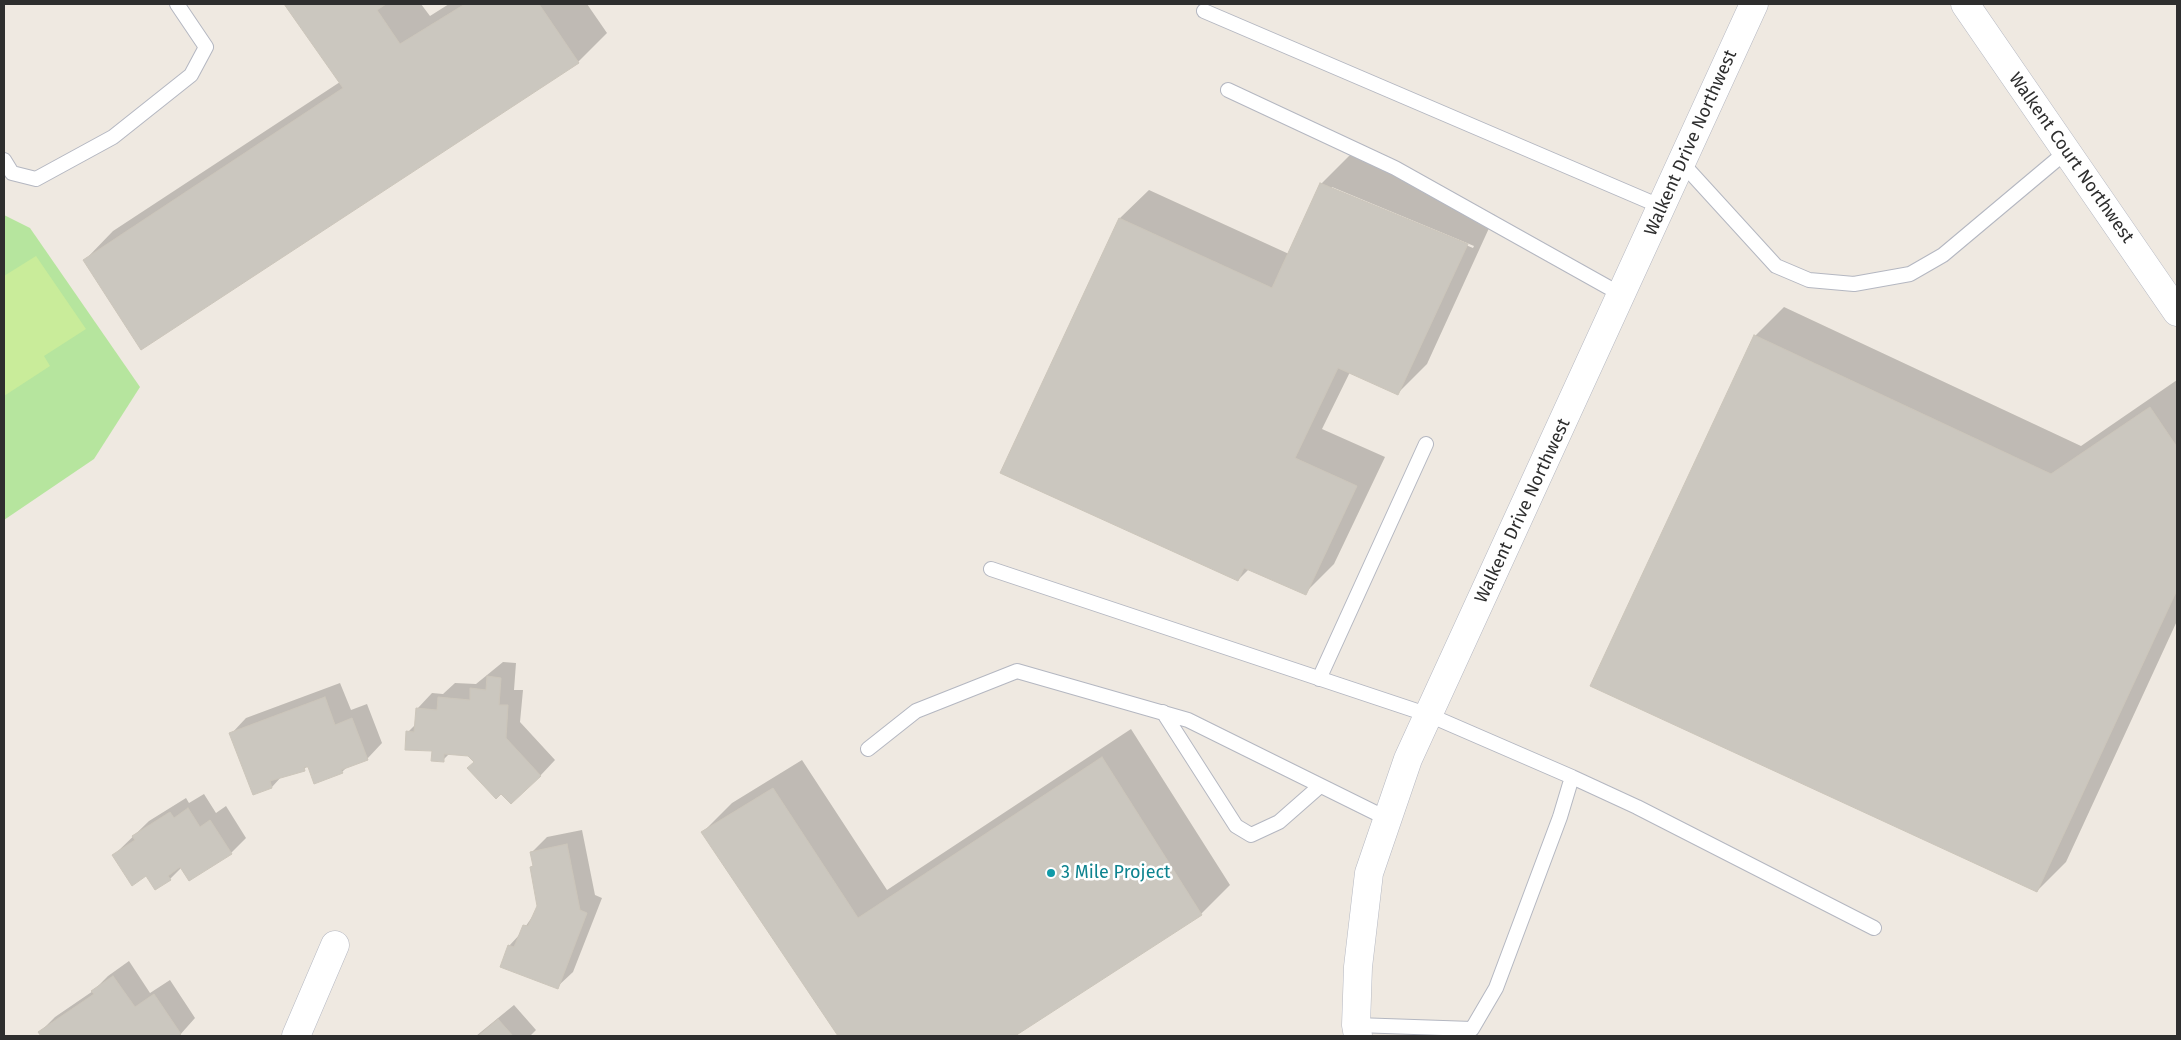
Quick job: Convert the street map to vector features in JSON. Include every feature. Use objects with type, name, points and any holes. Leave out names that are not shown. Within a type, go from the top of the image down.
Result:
[{"type":"street","name":"Walkent Drive Northwest","points":[[1357,1030],[1358,967],[1369,872],[1408,759],[1754,4]]},
{"type":"street","name":"Walkent Court Northwest","points":[[1965,4],[2177,312]]},
{"type":"street","points":[[296,1036],[335,945]]},
{"type":"lane","points":[[4,160],[12,173],[36,179],[113,137],[191,75],[206,47],[177,4]]},
{"type":"lane","points":[[1204,10],[1662,207]]},
{"type":"lane","points":[[1228,90],[1395,168],[1622,295]]},
{"type":"lane","points":[[1682,164],[1776,266],[1809,280],[1854,284],[1910,274],[1943,255],[2067,151]]},
{"type":"lane","points":[[1319,679],[1426,444]]},
{"type":"lane","points":[[992,569],[1429,715],[1637,807],[1874,928]]},
{"type":"lane","points":[[868,749],[916,711],[1017,671],[1188,720],[1388,819]]},
{"type":"lane","points":[[1163,712],[1236,826],[1251,835],[1279,822],[1320,786]]},
{"type":"lane","points":[[1357,1030],[1472,1029],[1496,988],[1560,817],[1572,777]]},
{"type":"green space","points":[[4,215],[30,228],[140,387],[94,459],[4,520]]},
{"type":"green space","points":[[36,256],[86,329],[44,356],[50,366],[4,396],[4,276]]},
{"type":"building","points":[[284,4],[386,4],[377,10],[400,44],[465,4],[539,4],[579,63],[141,350],[83,260],[343,88]]},
{"type":"building","points":[[1320,183],[1468,244],[1398,395],[1338,368],[1295,458],[1357,486],[1306,595],[1244,568],[1238,581],[1000,473],[1119,218],[1272,288]]},
{"type":"building","points":[[1754,335],[2051,474],[2150,407],[2177,447],[2177,590],[2037,892],[1590,686]]},
{"type":"building","points":[[487,676],[501,678],[499,705],[508,705],[506,738],[541,776],[511,804],[501,794],[496,799],[467,768],[474,762],[468,756],[444,754],[444,762],[431,761],[432,751],[405,750],[406,731],[414,732],[416,708],[437,710],[438,697],[470,700],[470,688],[486,690]]},
{"type":"building","points":[[325,697],[335,725],[352,718],[368,760],[341,770],[343,773],[314,784],[308,767],[304,767],[305,771],[270,781],[272,788],[253,795],[229,733]]},
{"type":"building","name":"3 Mile Project","points":[[1102,757],[1202,915],[1015,1036],[838,1036],[701,832],[773,788],[858,918]]},
{"type":"building","points":[[188,808],[200,827],[210,820],[232,854],[189,881],[180,867],[168,876],[171,880],[155,890],[146,876],[132,886],[112,855],[135,840],[132,836],[170,812],[174,818]]},
{"type":"building","points":[[567,844],[580,910],[587,913],[558,989],[500,967],[508,945],[514,947],[523,925],[528,926],[537,906],[530,867],[533,866],[530,852]]},
{"type":"building","points":[[113,976],[135,1007],[154,994],[181,1034],[178,1036],[41,1036],[38,1032],[94,994],[91,991]]},
{"type":"building","points":[[498,1019],[513,1036],[478,1036]]},
{"type":"place","name":"3 Mile Project","points":[[1051,873]]}]
